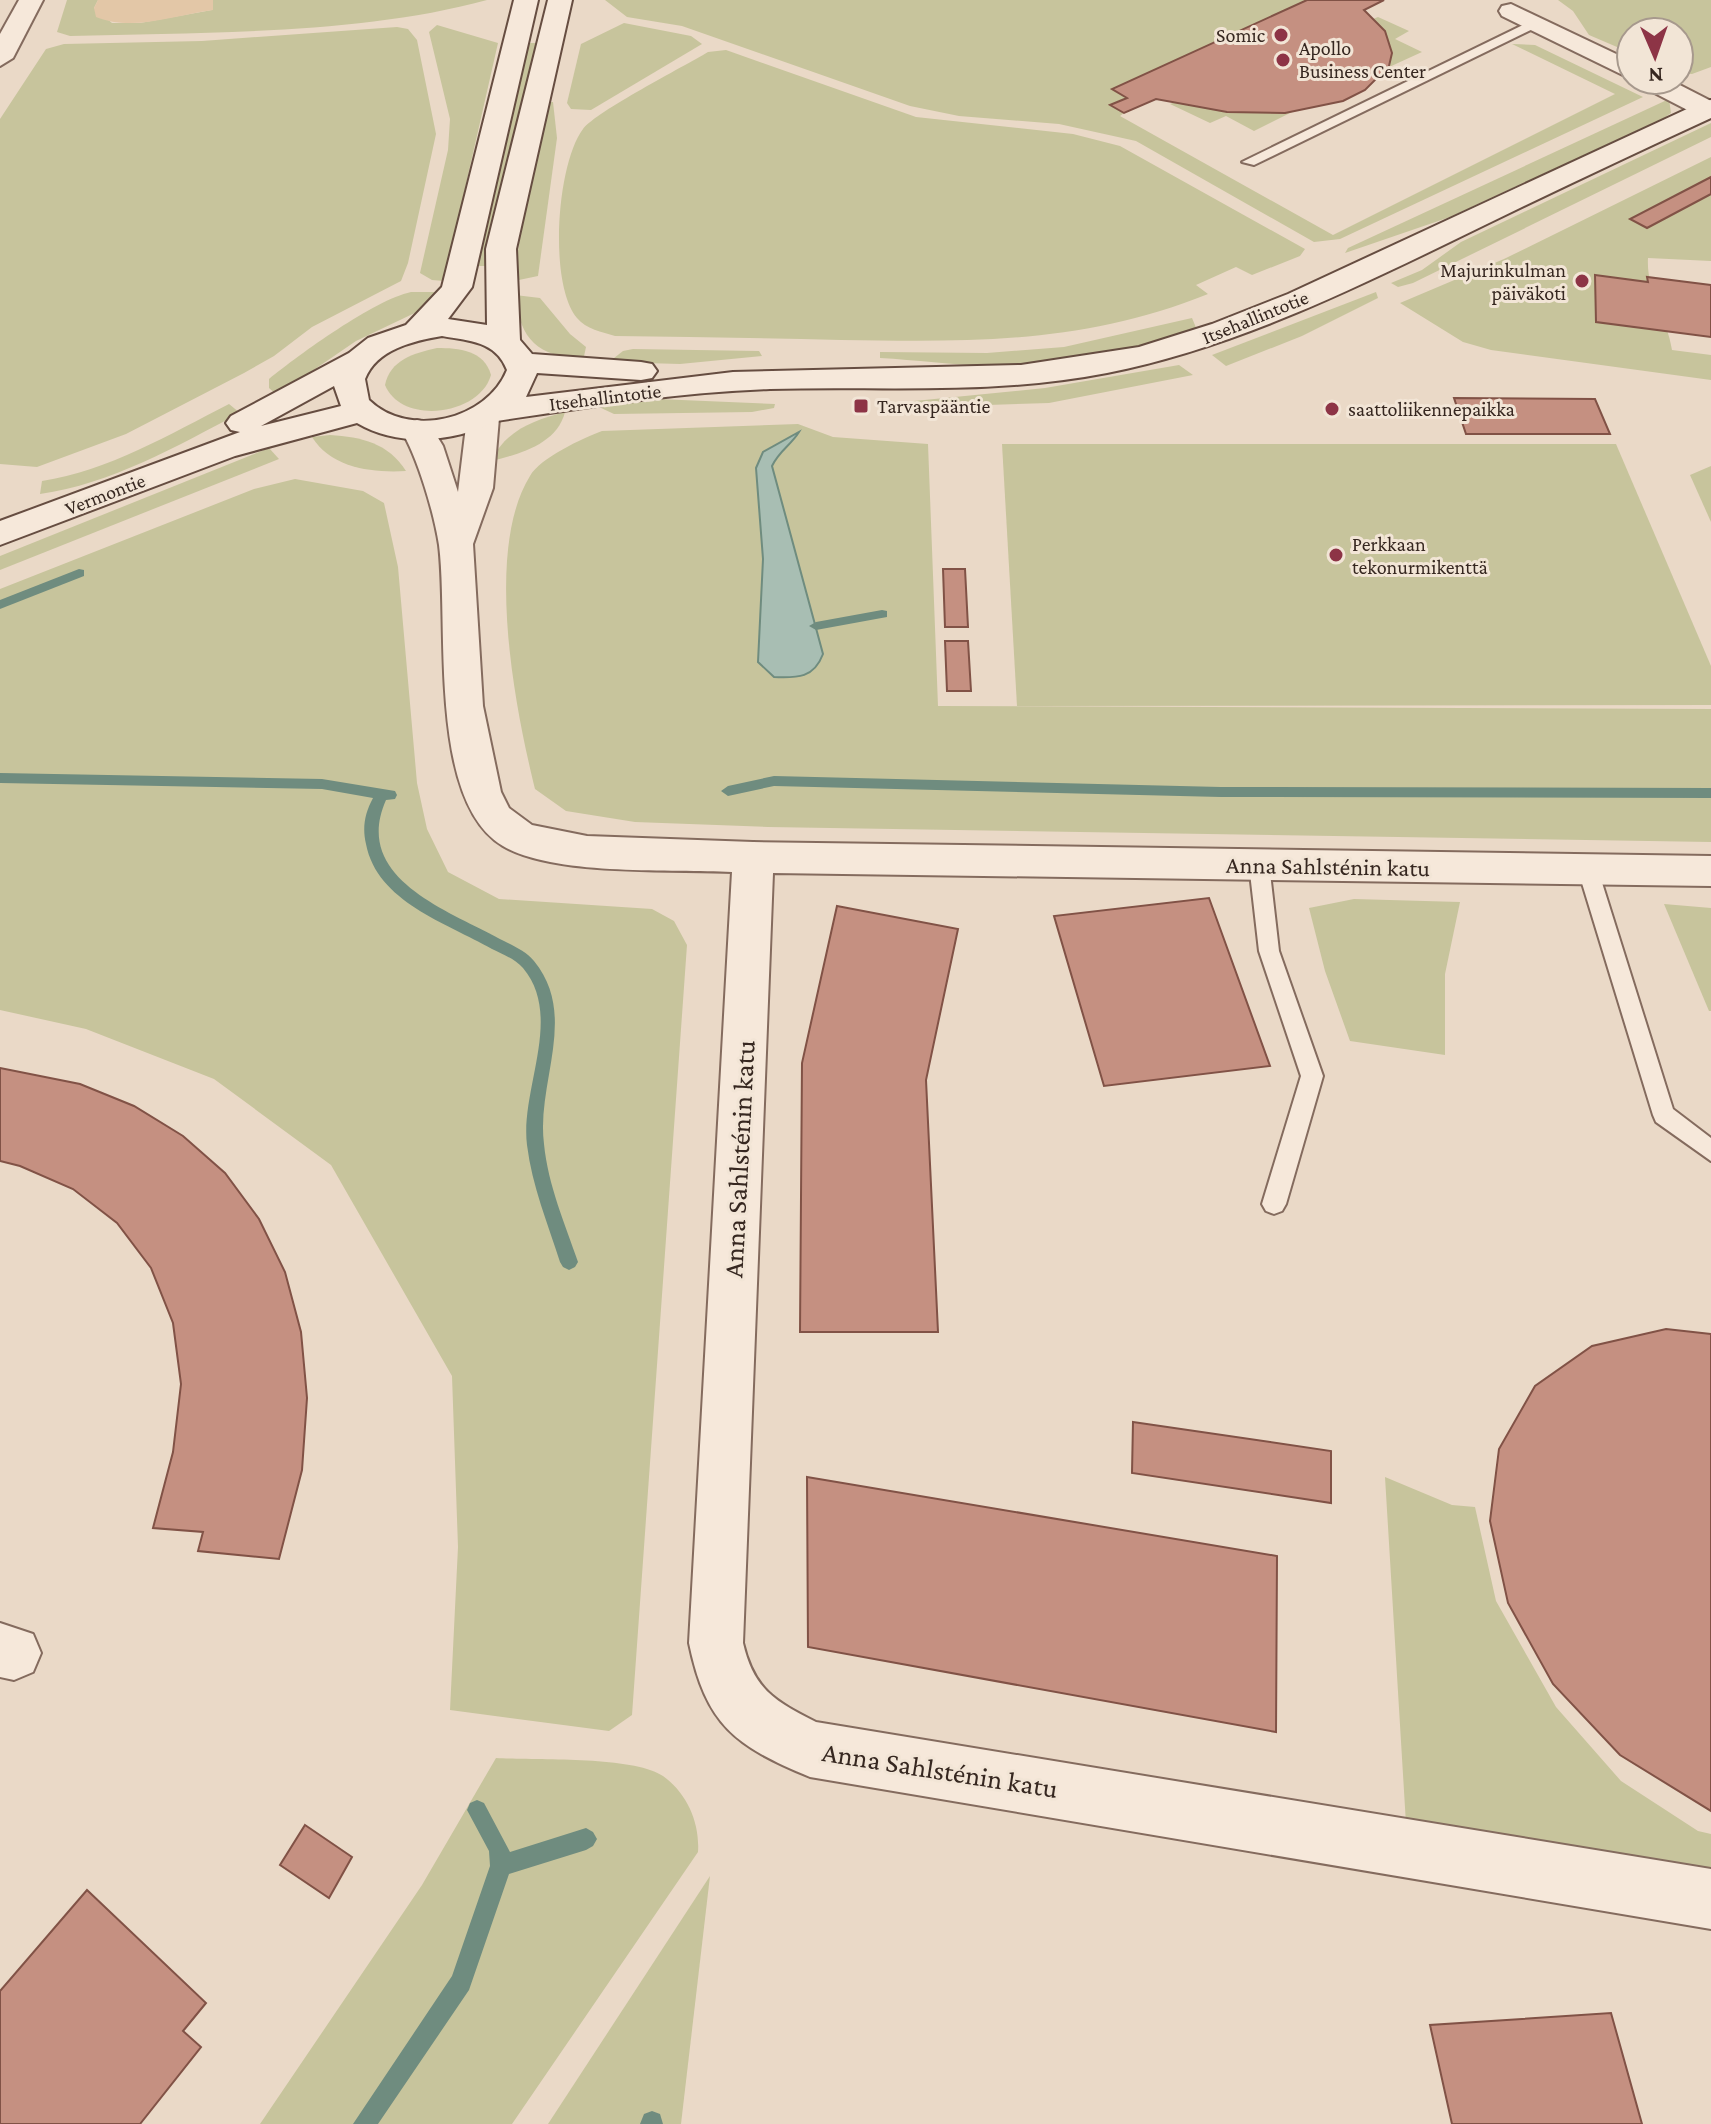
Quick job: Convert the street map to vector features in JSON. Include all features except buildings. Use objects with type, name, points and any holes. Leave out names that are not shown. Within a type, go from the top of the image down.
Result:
[{"type":"main road","points":[[0,58],[31,0]]},
{"type":"main road","points":[[418,330],[446,304],[457,287],[526,0]]},
{"type":"main road","points":[[514,352],[466,328],[418,330],[376,346],[361,359],[351,372],[349,386],[352,400],[362,412],[377,421],[417,430],[451,427],[489,415],[519,389],[514,352],[501,312],[501,249],[560,0]]},
{"type":"main road","points":[[1509,6],[1535,23],[1615,63]]},
{"type":"main road","points":[[1683,96],[1709,109]]},
{"type":"main road","name":"Itsehallintotie","points":[[489,415],[590,397],[763,380],[985,377],[1104,364],[1181,346],[1361,272],[1709,109]]},
{"type":"main road","name":"Itsehallintotie","points":[[514,352],[763,380]]},
{"type":"main road","name":"Vermontie","points":[[209,450],[243,423],[361,359]]},
{"type":"main road","name":"Vermontie","points":[[0,534],[144,480],[209,450],[362,412]]},
{"type":"main road","name":"Anna Sahlsténin katu","points":[[456,544],[476,488],[489,415]]},
{"type":"main road","name":"Anna Sahlsténin katu","points":[[417,430],[427,446],[456,544],[464,706],[481,792],[495,818],[518,836],[546,845],[587,851],[753,857],[1711,871]]},
{"type":"main road","name":"Anna Sahlsténin katu","points":[[753,857],[716,1643],[722,1680],[744,1711],[810,1749],[1711,1899]]},
{"type":"lane","points":[[1249,162],[1535,23]]},
{"type":"lane","points":[[1259,864],[1269,951],[1312,1076],[1274,1204]]},
{"type":"lane","points":[[1588,870],[1664,1115],[1711,1151]]},
{"type":"shaded area","points":[[67,0],[98,0],[94,8],[112,23],[140,23],[212,10],[213,0],[487,0],[387,20],[334,26],[70,36],[57,32]]},
{"type":"shaded area","points":[[605,0],[1307,0],[1113,89],[1127,98],[1111,106],[1124,113],[1120,116],[1333,235],[1615,94],[1643,97],[1340,239],[1314,242],[1136,141],[1059,124],[959,116],[910,106],[682,26],[627,17]]},
{"type":"shaded area","points":[[1558,0],[1711,0],[1711,67],[1695,73],[1695,16],[1615,16],[1615,46],[1589,35],[1573,11]]},
{"type":"shaded area","points":[[1378,17],[1409,31],[1395,39],[1422,52],[1387,68],[1390,48],[1386,36],[1373,19]]},
{"type":"shaded area","points":[[624,23],[691,36],[702,44],[591,110],[571,109],[567,103],[581,44]]},
{"type":"shaded area","points":[[437,25],[498,43],[444,281],[432,280],[420,273],[448,150],[450,119],[429,32]]},
{"type":"shaded area","points":[[397,27],[408,29],[417,40],[436,134],[408,263],[401,281],[312,327],[274,356],[244,373],[126,434],[37,467],[0,464],[0,119],[46,49],[64,44],[202,41]]},
{"type":"shaded area","points":[[527,43],[537,43],[498,197],[488,266],[473,266]]},
{"type":"shaded area","points":[[1512,44],[1535,45],[1615,84],[1615,94]]},
{"type":"shaded area","points":[[726,50],[916,117],[1073,134],[1120,146],[1305,249],[1300,256],[1252,275],[1236,267],[1196,285],[1208,294],[1162,310],[1117,323],[1027,336],[889,341],[615,336],[590,327],[577,318],[568,301],[559,252],[562,195],[574,145],[591,121],[622,101],[708,52]]},
{"type":"shaded area","points":[[1669,99],[1671,113],[1664,118],[1450,217],[1345,253],[1348,248]]},
{"type":"shaded area","points":[[545,102],[553,102],[557,138],[538,276],[514,281],[524,206]]},
{"type":"shaded area","points":[[1175,102],[1227,112],[1294,111],[1254,131],[1226,116],[1210,123],[1170,104]]},
{"type":"shaded area","points":[[1711,123],[1711,137],[1413,283],[1398,287],[1391,283],[1422,270],[1461,242]]},
{"type":"shaded area","name":"Majurinkulman päiväkoti","points":[[1711,157],[1711,177],[1630,219],[1647,228],[1711,194],[1711,261],[1648,258],[1648,270],[1672,350],[1711,355],[1711,380],[1491,350],[1463,342],[1400,303],[1504,259]]},
{"type":"shaded area","points":[[411,292],[438,292],[421,310],[356,341],[277,395],[269,388],[269,379],[318,343],[378,305]]},
{"type":"shaded area","points":[[1376,292],[1378,298],[1302,336],[1226,366],[1212,355]]},
{"type":"shaded area","points":[[515,295],[540,298],[570,334],[586,347],[583,361],[554,354],[534,343],[522,324]]},
{"type":"shaded area","points":[[1192,318],[1197,330],[1077,358],[988,365],[880,358],[880,352],[987,353],[1064,347]]},
{"type":"shaded area","points":[[437,348],[470,352],[483,360],[491,375],[484,389],[457,407],[440,410],[407,406],[394,398],[385,385],[392,369],[412,355]]},
{"type":"shaded area","points":[[623,351],[759,351],[762,356],[680,364],[609,362]]},
{"type":"shaded area","points":[[1179,365],[1193,375],[1049,403],[895,408],[894,403],[1045,388]]},
{"type":"shaded area","points":[[658,399],[775,404],[774,408],[752,412],[614,414],[599,407]]},
{"type":"shaded area","points":[[229,404],[240,413],[168,450],[92,482],[40,494],[42,481],[115,460]]},
{"type":"shaded area","points":[[565,412],[561,423],[546,440],[525,451],[491,461],[505,441],[522,428]]},
{"type":"shaded area","points":[[798,424],[833,437],[928,444],[938,706],[1711,709],[1711,842],[768,827],[635,822],[566,811],[535,789],[512,674],[506,586],[509,545],[516,507],[530,476],[552,456],[602,431]]},
{"type":"shaded area","points":[[799,432],[772,466],[823,654],[815,668],[804,675],[774,677],[758,662],[763,559],[756,468],[763,452]]},
{"type":"shaded area","points":[[330,435],[373,443],[391,454],[406,471],[380,471],[341,462],[330,456],[312,437]]},
{"type":"shaded area","name":"Perkkaan tekonurmikenttä","points":[[1002,444],[1616,444],[1711,666],[1711,705],[1017,706]]},
{"type":"shaded area","points":[[269,448],[279,459],[0,570],[0,556]]},
{"type":"shaded area","points":[[1711,466],[1711,522],[1690,475]]},
{"type":"shaded area","points":[[295,479],[363,491],[384,503],[398,567],[417,783],[427,829],[448,872],[499,899],[652,909],[674,921],[687,945],[632,1715],[609,1731],[450,1710],[458,1547],[452,1376],[331,1165],[214,1079],[86,1029],[0,1010],[0,589],[254,489]]},
{"type":"shaded area","points":[[1354,899],[1460,902],[1445,974],[1445,1055],[1350,1041],[1325,971],[1309,908]]},
{"type":"shaded area","points":[[1664,904],[1711,908],[1711,1011],[1709,1011]]},
{"type":"shaded area","points":[[1385,1477],[1452,1505],[1475,1507],[1496,1601],[1556,1707],[1621,1781],[1698,1831],[1711,1834],[1711,1874],[1406,1824]]},
{"type":"shaded area","points":[[496,1758],[608,1762],[630,1765],[663,1776],[672,1783],[691,1810],[697,1831],[698,1852],[512,2124],[260,2124],[422,1885]]},
{"type":"shaded area","points":[[710,1876],[681,2124],[548,2124]]},
{"type":"sand","points":[[98,0],[213,0],[213,10],[125,23],[96,17],[94,8]]},
{"type":"waterway","points":[[0,605],[79,573]]},
{"type":"waterway","points":[[816,626],[882,614]]},
{"type":"waterway","points":[[0,778],[322,784],[390,795]]},
{"type":"waterway","points":[[728,791],[774,781],[1221,792],[1711,793]]},
{"type":"waterway","points":[[379,800],[372,817],[371,835],[375,856],[386,874],[420,903],[523,959],[541,983],[547,1002],[548,1023],[535,1106],[535,1144],[547,1196],[569,1262]]},
{"type":"waterway","points":[[477,1810],[499,1849],[501,1866]]},
{"type":"waterway","points":[[501,1866],[586,1839]]},
{"type":"waterway","points":[[364,2124],[461,1982],[501,1866]]},
{"type":"place","name":"Somic","points":[[1281,35]]},
{"type":"place","name":"Apollo Business Center","points":[[1283,60]]},
{"type":"place","name":"Majurinkulman päiväkoti","points":[[1582,281]]},
{"type":"place","name":"Tarvaspääntie","points":[[861,406]]},
{"type":"place","name":"saattoliikennepaikka","points":[[1332,409]]},
{"type":"place","name":"Perkkaan tekonurmikenttä","points":[[1336,555]]}]
